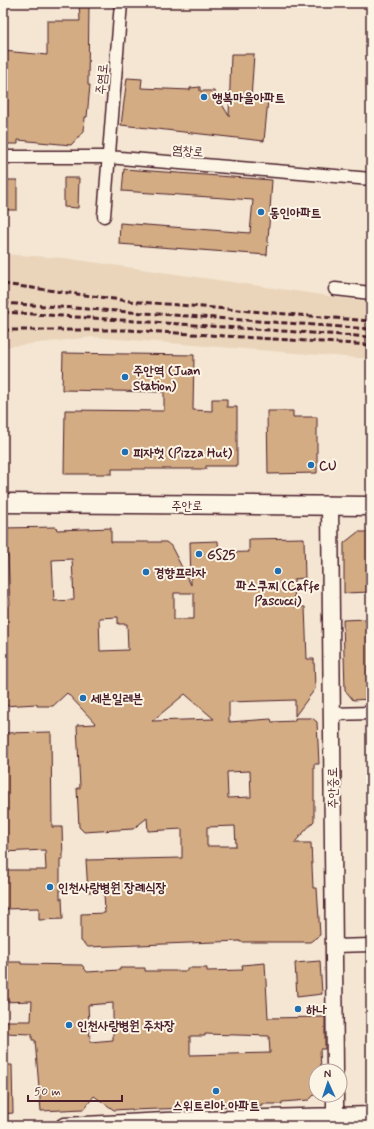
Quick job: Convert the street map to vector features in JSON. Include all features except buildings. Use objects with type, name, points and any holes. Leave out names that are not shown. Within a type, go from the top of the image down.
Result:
[{"type":"main road","name":"주안로","points":[[3,503],[371,506]]},
{"type":"street","name":"주염로","points":[[104,216],[121,3]]},
{"type":"street","name":"염창로","points":[[3,156],[108,158],[371,179]]},
{"type":"street","points":[[335,289],[371,292]]},
{"type":"street","name":"주안중로","points":[[330,505],[335,1063]]},
{"type":"street","points":[[332,714],[371,713]]},
{"type":"street","points":[[334,946],[371,946]]},
{"type":"street","points":[[335,1103],[335,1121]]},
{"type":"street","points":[[64,1126],[166,1121],[335,1121],[371,1116]]},
{"type":"shaded area","points":[[3,254],[64,258],[371,302],[371,359],[93,337],[3,347]]},
{"type":"railway","points":[[3,284],[129,301],[371,321]]},
{"type":"railway","points":[[3,303],[371,329]]},
{"type":"railway","points":[[3,312],[371,337]]},
{"type":"railway","points":[[3,330],[128,330],[371,345]]},
{"type":"place","name":"행복마을아파트","points":[[204,97]]},
{"type":"place","name":"동인아파트","points":[[261,212]]},
{"type":"place","name":"주안역 (Juan Station)","points":[[125,377]]},
{"type":"place","name":"피자헛 (Pizza Hut)","points":[[125,452]]},
{"type":"place","name":"CU","points":[[311,465]]},
{"type":"place","name":"GS25","points":[[199,554]]},
{"type":"place","name":"파스쿠찌 (Caffe Pascucci)","points":[[278,571]]},
{"type":"place","name":"경향프라자","points":[[146,572]]},
{"type":"place","name":"세븐일레븐","points":[[83,698]]},
{"type":"place","name":"인천사랑병원 장례식장","points":[[50,887]]},
{"type":"place","name":"하나","points":[[298,1009]]},
{"type":"place","name":"인천사랑병원 주차장","points":[[69,1025]]},
{"type":"place","name":"스위트리아 아파트","points":[[216,1091]]}]
